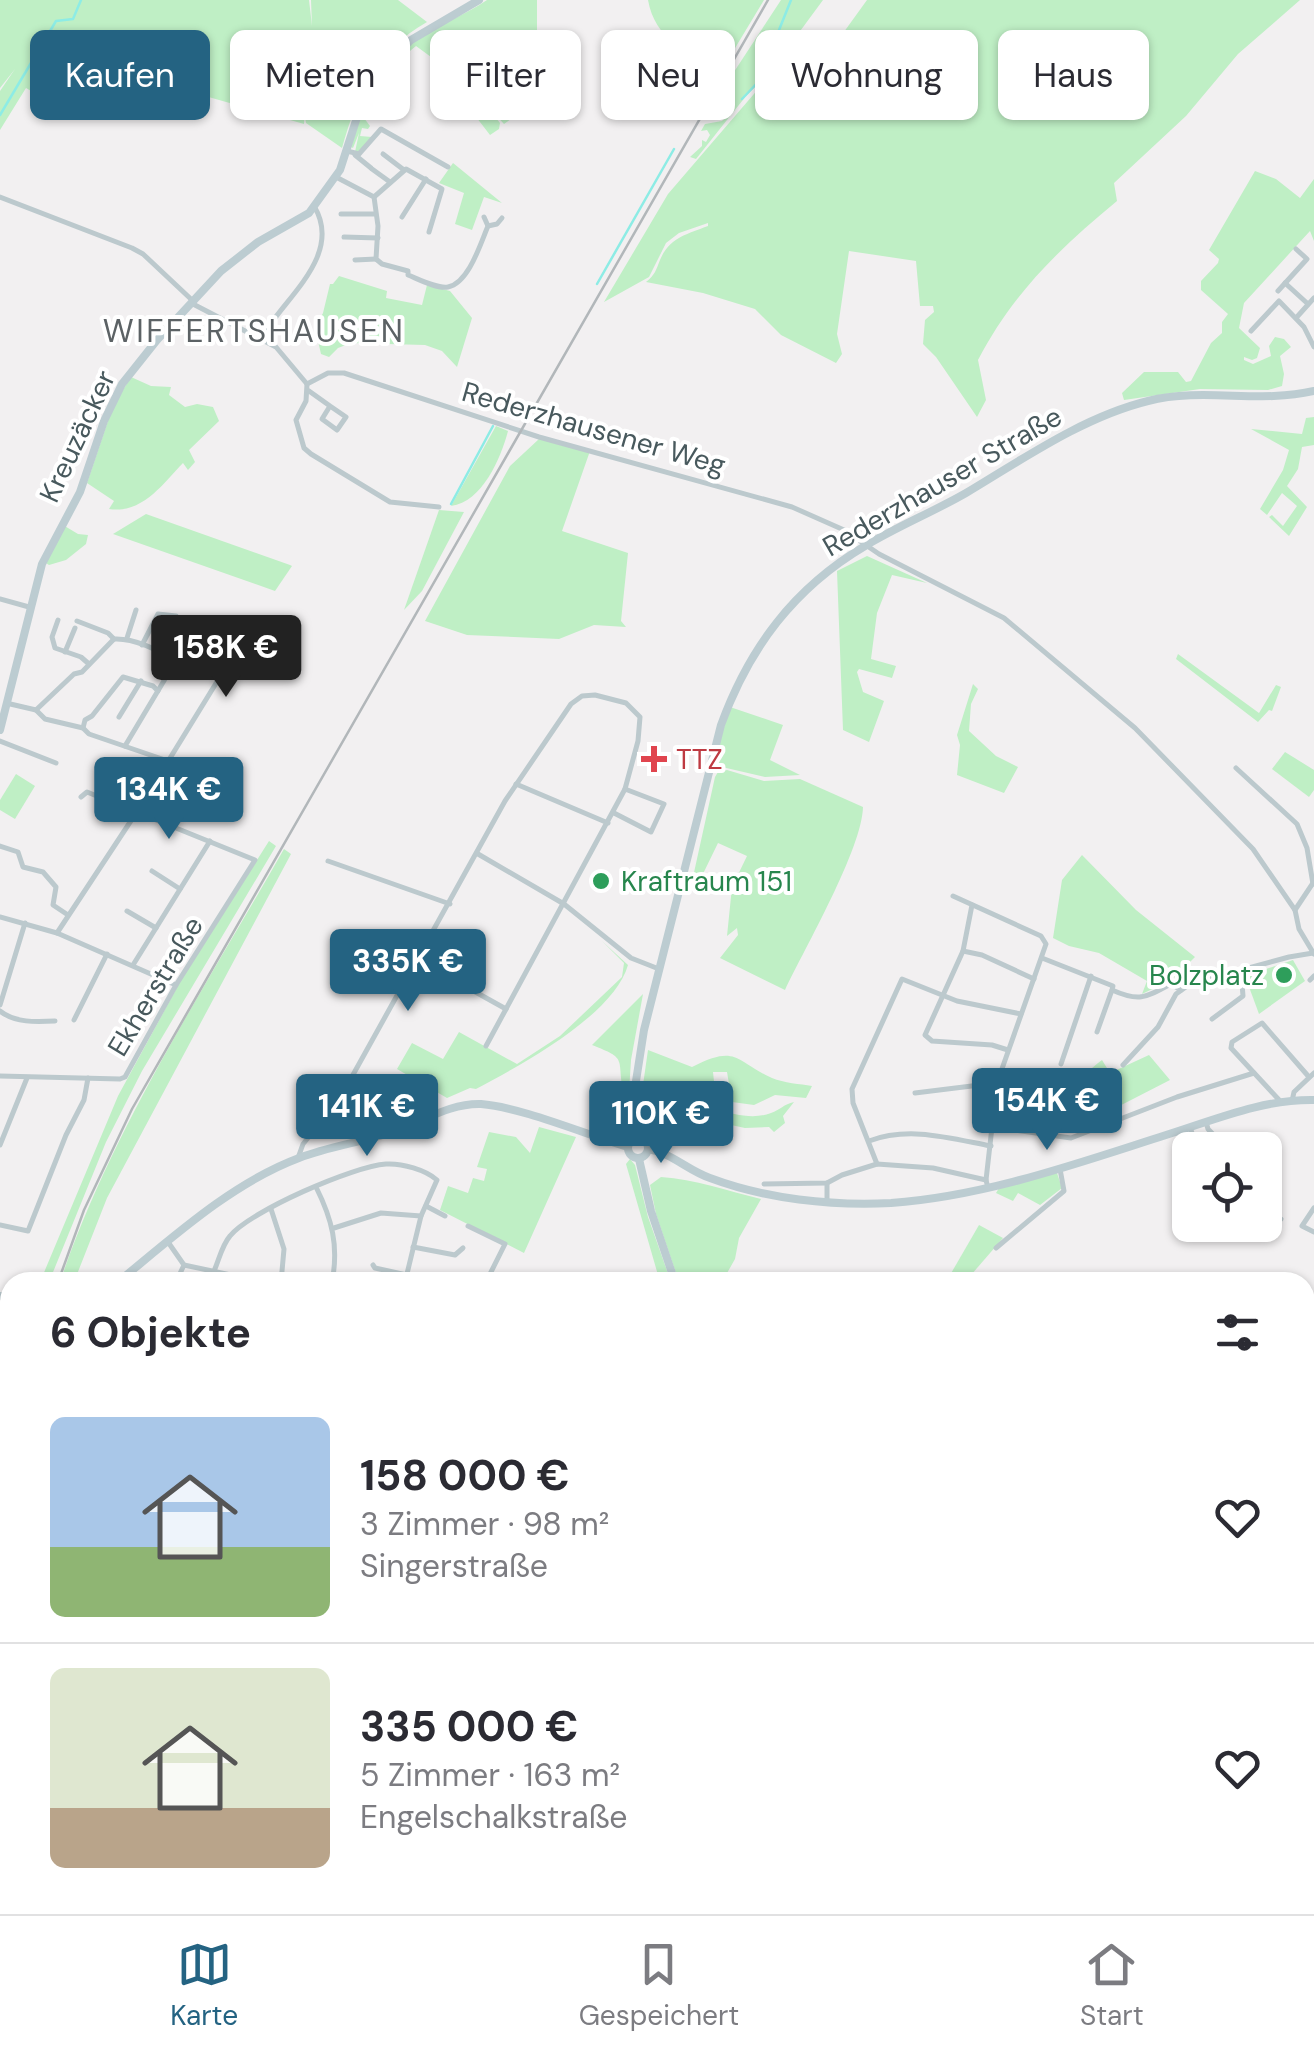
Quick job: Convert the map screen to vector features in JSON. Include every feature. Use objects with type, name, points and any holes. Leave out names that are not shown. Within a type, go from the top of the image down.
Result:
[{"type":"main road","name":"Kreuzäcker","points":[[0,730],[42,564],[84,482],[116,394],[192,302],[244,251],[292,225],[314,206],[351,153],[354,127],[372,82],[401,48],[479,0]]},
{"type":"main road","name":"Rederzhauser Straße","points":[[637,1138],[640,1054],[714,752],[732,697],[750,660],[797,598],[866,546],[1064,436],[1132,406],[1200,393],[1280,396],[1314,391]]},
{"type":"main road","points":[[648,1149],[670,1155],[707,1178],[768,1194],[827,1202],[887,1203],[942,1198],[1060,1169],[1281,1102],[1314,1100]]},
{"type":"main road","points":[[130,1272],[233,1194],[302,1157],[366,1140],[442,1110],[474,1104],[507,1109],[628,1148]]},
{"type":"main road","points":[[628,1148],[637,1138],[644,1140],[648,1149]]},
{"type":"main road","points":[[628,1148],[631,1156],[640,1158]]},
{"type":"main road","points":[[640,1158],[648,1149]]},
{"type":"main road","points":[[640,1158],[651,1211],[672,1272]]},
{"type":"street","points":[[390,182],[351,153],[381,129],[448,166]]},
{"type":"street","points":[[368,143],[404,170],[442,189],[428,232]]},
{"type":"street","points":[[374,196],[404,170]]},
{"type":"street","points":[[336,177],[374,196]]},
{"type":"street","points":[[402,216],[426,180]]},
{"type":"street","points":[[374,196],[376,258]]},
{"type":"street","points":[[0,197],[132,248],[192,302],[280,351],[308,387],[346,417],[337,430],[322,419],[330,406]]},
{"type":"street","points":[[262,338],[304,285],[317,256],[320,215],[314,206]]},
{"type":"street","points":[[341,214],[375,214]]},
{"type":"street","points":[[376,258],[382,264],[408,271],[408,276],[449,287],[472,265],[488,226],[484,217]]},
{"type":"street","points":[[488,226],[502,218]]},
{"type":"street","points":[[344,237],[378,238]]},
{"type":"street","points":[[1278,291],[1309,257],[1296,249]]},
{"type":"street","points":[[355,260],[376,258]]},
{"type":"street","points":[[1285,282],[1308,304]]},
{"type":"street","points":[[1296,318],[1314,298]]},
{"type":"street","points":[[1251,331],[1279,301],[1296,318],[1314,348]]},
{"type":"street","name":"Rederzhausener Weg","points":[[308,387],[328,372],[344,374],[538,437],[792,507],[844,530],[866,546],[1004,618],[1135,728],[1253,849],[1295,910],[1299,929],[1314,954]]},
{"type":"street","points":[[308,387],[296,420],[304,448],[390,502],[439,507]]},
{"type":"street","points":[[0,600],[29,607]]},
{"type":"street","points":[[127,638],[136,610]]},
{"type":"street","points":[[142,645],[158,614],[179,619],[163,654]]},
{"type":"street","points":[[57,932],[250,628],[243,623],[207,619],[188,650],[164,674],[165,680],[125,746]]},
{"type":"street","points":[[58,620],[52,640],[55,648],[90,664]]},
{"type":"street","points":[[65,652],[76,625],[108,632],[114,639]]},
{"type":"street","points":[[36,710],[114,639],[127,638],[174,662]]},
{"type":"street","points":[[82,728],[124,678],[141,681],[158,691]]},
{"type":"street","points":[[119,717],[141,681]]},
{"type":"street","points":[[302,1157],[300,1148],[339,1100],[516,784],[576,699],[595,695],[626,703],[638,713],[641,727],[625,789],[486,1046]]},
{"type":"street","points":[[6,703],[36,710],[49,720],[82,728],[89,734],[168,761]]},
{"type":"street","points":[[0,741],[56,763]]},
{"type":"street","points":[[1236,768],[1297,824],[1307,848],[1313,883],[1295,910]]},
{"type":"street","points":[[516,784],[608,823]]},
{"type":"street","points":[[614,812],[650,832],[664,808],[660,802],[625,789]]},
{"type":"street","points":[[81,797],[87,792],[210,841],[132,966]]},
{"type":"street","name":"Ekherstraße","points":[[0,1076],[124,1077],[254,860],[210,841]]},
{"type":"street","points":[[0,846],[18,852],[22,867],[45,874],[56,887],[53,905],[68,915]]},
{"type":"street","points":[[478,854],[564,904],[631,958],[659,969]]},
{"type":"street","points":[[328,862],[450,904]]},
{"type":"street","points":[[152,871],[180,889]]},
{"type":"street","points":[[764,1184],[827,1183],[877,1164],[933,1168],[987,1184],[997,1084],[1046,944],[1041,936],[952,896]]},
{"type":"street","points":[[972,905],[964,951],[925,1030],[928,1040],[1008,1050]]},
{"type":"street","points":[[127,910],[156,928]]},
{"type":"street","points":[[0,917],[57,932],[176,985]]},
{"type":"street","points":[[25,923],[0,1008],[26,1021],[55,1022]]},
{"type":"street","points":[[964,951],[1034,979]]},
{"type":"street","points":[[74,1020],[108,954]]},
{"type":"street","points":[[1122,1065],[1158,1026],[1178,992],[1194,982],[1314,954]]},
{"type":"street","points":[[1042,958],[1113,986],[1097,1032]]},
{"type":"street","points":[[418,960],[506,1009]]},
{"type":"street","points":[[1212,1019],[1244,996],[1241,970]]},
{"type":"street","points":[[1060,1064],[1091,976]]},
{"type":"street","points":[[877,1164],[852,1088],[902,979],[957,1001],[1022,1014]]},
{"type":"street","points":[[1112,990],[1137,999],[1166,987],[1178,992]]},
{"type":"street","points":[[1281,1102],[1230,1045],[1262,1023],[1312,1075],[1294,1092],[1292,1101]]},
{"type":"street","points":[[993,1127],[1071,1138],[1177,1096],[1254,1073]]},
{"type":"street","points":[[0,1145],[28,1077]]},
{"type":"street","points":[[0,1225],[28,1232],[84,1100],[88,1078]]},
{"type":"street","points":[[915,1093],[997,1084]]},
{"type":"street","points":[[1206,1122],[1212,1132]]},
{"type":"street","points":[[1190,1128],[1192,1132]]},
{"type":"street","points":[[869,1141],[907,1132],[990,1146]]},
{"type":"street","points":[[168,1242],[184,1264],[214,1272],[230,1236],[271,1209],[316,1187],[386,1164],[408,1167],[437,1181],[420,1216],[408,1272]]},
{"type":"street","points":[[996,1248],[1064,1191],[1060,1169]]},
{"type":"street","points":[[827,1183],[827,1202]]},
{"type":"street","points":[[316,1187],[334,1228],[334,1272]]},
{"type":"street","points":[[425,1206],[445,1216]]},
{"type":"street","points":[[1314,1208],[1302,1226],[1314,1232]]},
{"type":"street","points":[[271,1209],[284,1249],[282,1272]]},
{"type":"street","points":[[334,1228],[381,1213],[420,1216]]},
{"type":"street","points":[[468,1226],[505,1244],[491,1272]]},
{"type":"street","points":[[414,1247],[455,1255],[462,1248]]},
{"type":"street","points":[[180,1272],[184,1264]]},
{"type":"street","points":[[374,1264],[386,1272]]},
{"type":"green space","points":[[0,0],[309,0],[312,26],[311,0],[398,0],[427,22],[410,33],[230,30],[230,103],[210,97],[210,30],[30,30],[30,90],[26,88],[0,130],[0,91],[15,69],[0,88]]},
{"type":"green space","points":[[487,0],[537,0],[537,30],[434,30]]},
{"type":"green space","points":[[648,0],[764,0],[735,48],[735,30],[661,30]]},
{"type":"green space","points":[[781,0],[823,0],[801,30],[761,30]]},
{"type":"green space","points":[[867,0],[1300,0],[1238,54],[1186,116],[1114,183],[1117,201],[1022,293],[978,360],[986,400],[977,417],[923,344],[925,320],[934,312],[933,306],[920,306],[916,261],[849,251],[837,334],[842,354],[836,363],[781,335],[755,309],[703,293],[646,282],[668,247],[708,223],[679,233],[666,243],[649,277],[604,302],[668,194],[755,93],[755,120],[978,120],[978,30],[845,30]]},
{"type":"green space","points":[[430,32],[430,56],[416,46],[410,52],[410,44]]},
{"type":"green space","points":[[755,40],[755,87],[735,110],[735,70]]},
{"type":"green space","points":[[306,120],[352,120],[342,148]]},
{"type":"green space","points":[[360,120],[366,120],[370,126],[362,128],[360,136],[372,137],[355,152],[359,133],[351,147]]},
{"type":"green space","points":[[478,120],[500,123],[499,129],[490,135]]},
{"type":"green space","points":[[727,120],[696,159],[690,157],[710,135],[707,130],[701,131],[705,124]]},
{"type":"green space","points":[[453,163],[502,203],[484,197],[472,230],[455,224],[464,193],[439,183]]},
{"type":"green space","points":[[1255,171],[1276,179],[1300,198],[1314,179],[1314,241],[1310,231],[1244,303],[1239,328],[1260,348],[1257,358],[1244,357],[1253,364],[1271,356],[1269,346],[1275,337],[1284,339],[1291,347],[1280,356],[1282,386],[1268,390],[1200,389],[1124,400],[1122,393],[1144,372],[1178,372],[1186,382],[1191,381],[1211,343],[1222,333],[1222,322],[1228,314],[1201,290],[1201,281],[1218,263],[1219,259],[1209,250]]},
{"type":"green space","points":[[339,276],[387,291],[386,298],[422,305],[427,285],[450,291],[472,318],[457,367],[442,351],[425,345],[351,343],[329,357],[321,354],[315,328],[330,284]]},
{"type":"green space","points":[[131,377],[151,386],[171,387],[169,395],[185,407],[213,407],[219,421],[189,450],[195,462],[188,470],[183,463],[141,502],[109,509],[114,501],[87,483],[113,406]]},
{"type":"green space","points":[[1314,417],[1314,445],[1302,447],[1298,469],[1287,486],[1307,507],[1289,536],[1269,517],[1272,515],[1283,526],[1297,506],[1282,493],[1267,515],[1260,509],[1283,470],[1289,450],[1251,429],[1302,434],[1306,418]]},
{"type":"green space","points":[[496,426],[508,431],[489,477],[472,496],[451,506]]},
{"type":"green space","points":[[539,439],[590,451],[562,531],[628,553],[621,621],[626,627],[594,625],[559,639],[467,635],[425,621],[510,466]]},
{"type":"green space","points":[[439,510],[464,512],[422,591],[404,610]]},
{"type":"green space","points":[[146,514],[292,566],[275,591],[113,534]]},
{"type":"green space","points":[[63,525],[88,535],[86,544],[66,560],[49,565],[46,563]]},
{"type":"green space","points":[[867,556],[927,583],[892,575],[877,613],[871,659],[896,666],[892,678],[859,669],[857,672],[863,692],[884,701],[869,742],[843,730],[837,571]]},
{"type":"green space","points":[[1178,654],[1259,713],[1276,685],[1281,687],[1272,711],[1258,722],[1176,659]]},
{"type":"green space","points":[[973,684],[978,689],[971,704],[969,731],[996,756],[1018,767],[1004,793],[957,775],[957,735]]},
{"type":"green space","points":[[730,707],[783,725],[770,760],[800,775],[765,777],[722,767],[711,770]]},
{"type":"green space","points":[[1285,752],[1314,770],[1314,790],[1309,797],[1272,769]]},
{"type":"green space","points":[[727,770],[764,781],[800,779],[863,807],[843,872],[785,990],[720,958],[738,935],[737,928],[727,936],[732,887],[747,856],[718,843],[700,880],[693,877],[715,777]]},
{"type":"green space","points":[[16,774],[35,786],[15,819],[0,810],[0,800]]},
{"type":"green space","points":[[269,841],[276,846],[142,1071],[106,1142],[53,1272],[44,1272],[118,1096],[181,980]]},
{"type":"green space","points":[[284,849],[291,854],[107,1198],[78,1272],[64,1272],[106,1169],[192,1007]]},
{"type":"green space","points":[[1082,855],[1136,910],[1195,957],[1173,979],[1142,994],[1147,981],[1099,953],[1053,938],[1062,880]]},
{"type":"green space","points":[[602,941],[628,965],[619,984],[586,1020],[540,1052],[476,1089],[447,1098],[397,1069],[412,1043],[443,1059],[459,1032],[517,1064],[560,1036],[622,977],[624,963]]},
{"type":"green space","points":[[1293,960],[1305,981],[1259,1014],[1245,976]]},
{"type":"green space","points":[[643,994],[629,1092],[623,1091],[619,1061],[592,1045]]},
{"type":"green space","points":[[648,1050],[692,1067],[728,1056],[772,1078],[812,1086],[806,1098],[775,1095],[754,1105],[732,1102],[727,1072],[713,1072],[717,1110],[757,1116],[794,1102],[783,1116],[785,1123],[774,1132],[769,1127],[745,1128],[717,1122],[682,1098],[642,1092]]},
{"type":"green space","points":[[1149,1055],[1170,1080],[1096,1118],[1098,1128],[1079,1134],[1065,1106],[1045,1110],[1042,1132],[1019,1129],[1022,1107],[1026,1107],[1034,1090],[1065,1088],[1102,1060],[1110,1073]]},
{"type":"green space","points":[[539,1127],[576,1137],[524,1253],[440,1210],[448,1186],[468,1193],[473,1178],[484,1181],[487,1169],[477,1167],[489,1132],[516,1137],[530,1153]]},
{"type":"green space","points":[[630,1159],[635,1165],[667,1272],[657,1272],[626,1164]]},
{"type":"green space","points":[[1057,1173],[1062,1188],[1040,1205],[1018,1193],[1013,1201],[996,1193],[999,1188]]},
{"type":"green space","points":[[661,1177],[761,1199],[739,1238],[728,1272],[676,1272],[650,1185]]},
{"type":"green space","points":[[979,1225],[1003,1238],[974,1272],[952,1272]]},
{"type":"waterway","points":[[0,115],[56,21],[73,19],[81,0]]},
{"type":"waterway","points":[[742,99],[761,79],[763,61],[791,0]]},
{"type":"waterway","points":[[597,284],[674,149]]},
{"type":"waterway","points":[[451,504],[493,426]]},
{"type":"railway","points":[[62,1272],[84,1210],[132,1109],[768,0]]},
{"type":"place","name":"TTZ","points":[[654,759]]},
{"type":"place","name":"Kraftraum 151","points":[[601,881]]},
{"type":"place","name":"Bolzplatz","points":[[1284,975]]},
{"type":"district","name":"WIFFERTSHAUSEN","points":[[254,331]]}]
